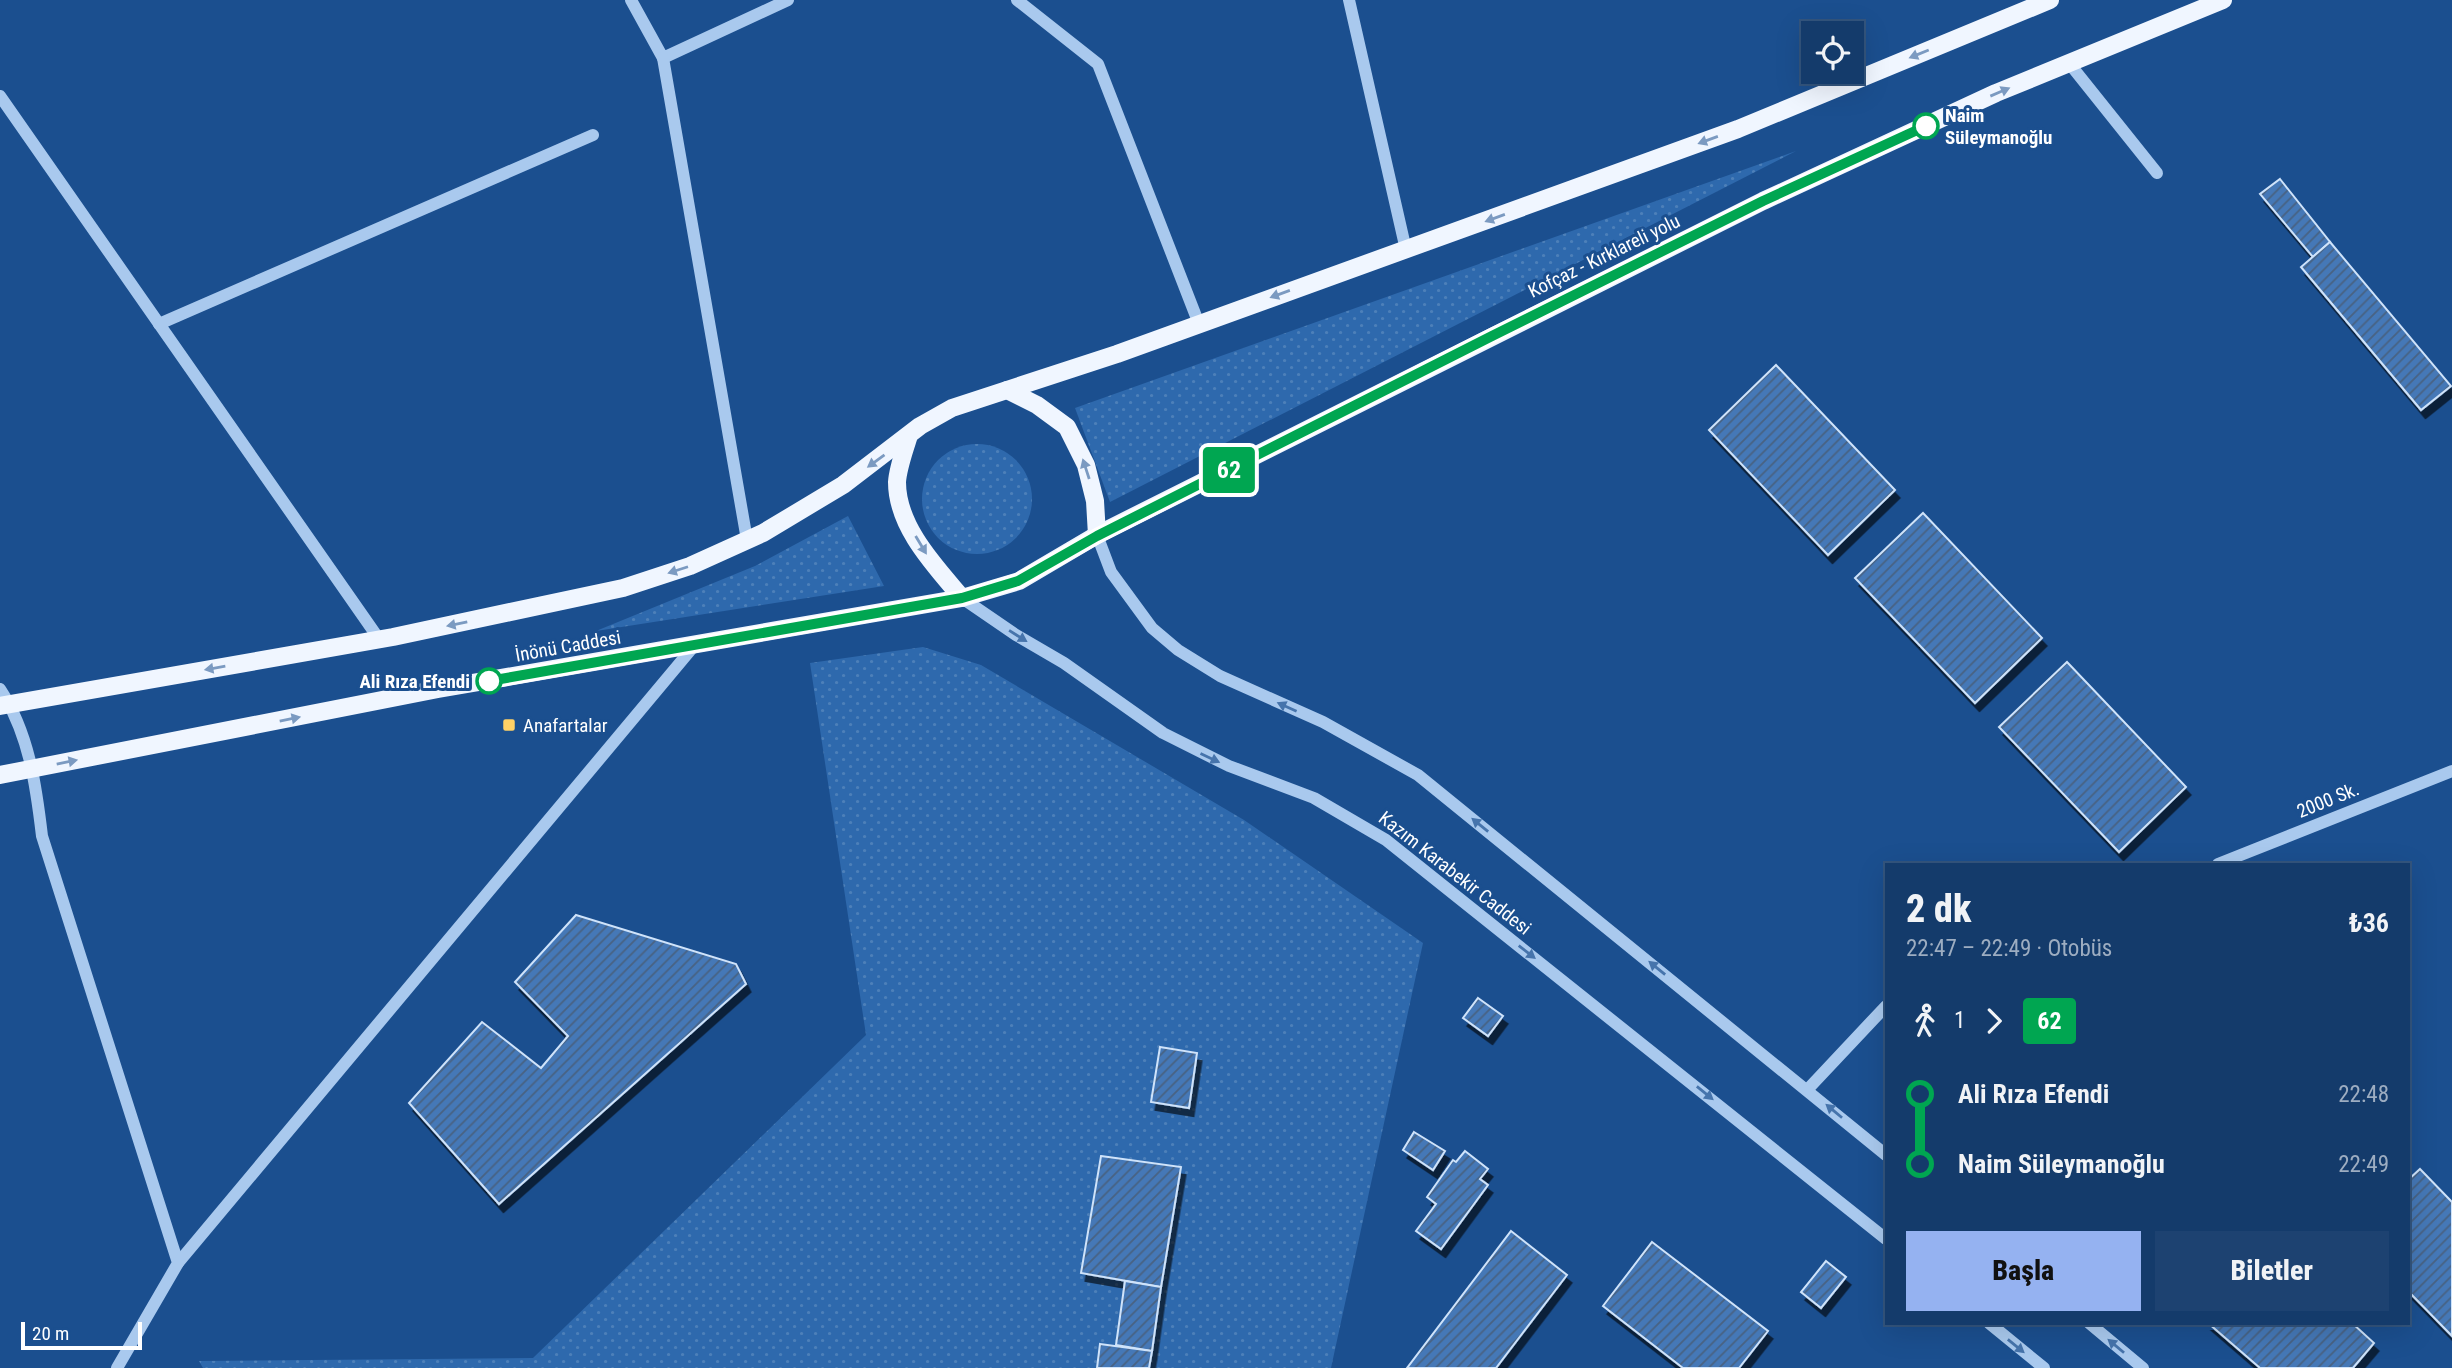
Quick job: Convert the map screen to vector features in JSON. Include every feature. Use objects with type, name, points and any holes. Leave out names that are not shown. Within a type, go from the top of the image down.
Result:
[{"type":"main road","points":[[3,700],[379,639],[623,588],[690,566],[747,540],[843,485],[920,426],[952,408],[1117,354],[1738,129],[2050,0]]},
{"type":"main road","name":"Kofçaz - Kırklareli yolu","points":[[1018,581],[1097,536],[1763,201],[1996,93],[2224,0]]},
{"type":"main road","points":[[1007,390],[1037,404],[1067,427],[1086,465],[1095,501],[1097,536]]},
{"type":"main road","points":[[909,435],[897,482],[902,509],[922,550],[962,598]]},
{"type":"main road","name":"İnönü Caddesi","points":[[0,775],[439,690],[962,598],[1018,581]]},
{"type":"street","points":[[631,0],[663,58],[747,540]]},
{"type":"street","points":[[663,58],[788,0]]},
{"type":"street","points":[[1017,0],[1098,64],[1199,324]]},
{"type":"street","points":[[1349,0],[1406,250]]},
{"type":"street","points":[[2069,63],[2157,173]]},
{"type":"street","points":[[0,96],[379,639]]},
{"type":"street","points":[[159,324],[593,135]]},
{"type":"street","points":[[1097,536],[1111,572],[1152,628],[1178,650],[1220,676],[1323,722],[1418,775],[1885,1154]]},
{"type":"street","name":"Kazım Karabekir Caddesi","points":[[962,598],[1016,635],[1064,663],[1163,733],[1204,755],[1314,798],[1386,841],[1885,1238]]},
{"type":"street","points":[[117,1368],[178,1263],[694,646]]},
{"type":"street","points":[[3,700],[34,769],[42,836],[178,1263]]},
{"type":"street","name":"2000 Sk.","points":[[2221,863],[2452,771]]},
{"type":"street","points":[[1808,1089],[1885,1007]]},
{"type":"street","points":[[1991,1325],[2044,1368]]},
{"type":"street","points":[[2091,1325],[2143,1368]]},
{"type":"shaded area","points":[[1796,151],[1110,502],[1075,408]]},
{"type":"shaded area","points":[[977,444],[998,448],[1016,460],[1028,478],[1032,499],[1028,520],[1016,538],[998,550],[977,554],[956,550],[938,538],[926,520],[922,499],[926,478],[938,460],[956,448]]},
{"type":"shaded area","points":[[848,516],[884,586],[596,631],[755,566]]},
{"type":"shaded area","points":[[923,647],[981,665],[1244,820],[1423,943],[1331,1368],[203,1368],[199,1361],[533,1358],[866,1035],[810,663]]},
{"type":"building","points":[[2280,179],[2330,242],[2313,257],[2260,194]]},
{"type":"building","points":[[2330,242],[2451,386],[2421,410],[2301,267]]},
{"type":"building","points":[[1776,365],[1895,490],[1828,555],[1709,430]]},
{"type":"building","points":[[1923,513],[2042,638],[1975,703],[1855,578]]},
{"type":"building","points":[[2067,662],[2186,787],[2119,852],[1999,727]]},
{"type":"building","points":[[576,915],[736,964],[746,984],[499,1204],[409,1103],[482,1022],[541,1068],[568,1036],[515,982]]},
{"type":"building","points":[[1478,998],[1503,1016],[1488,1036],[1463,1018]]},
{"type":"building","points":[[1160,1047],[1197,1053],[1189,1108],[1151,1102]]},
{"type":"building","points":[[1414,1132],[1445,1151],[1433,1170],[1403,1150]]},
{"type":"building","points":[[1465,1151],[1488,1169],[1480,1179],[1488,1185],[1441,1249],[1416,1231],[1436,1204],[1427,1197],[1453,1160],[1456,1162]]},
{"type":"building","points":[[1101,1156],[1181,1167],[1161,1287],[1081,1273]]},
{"type":"building","points":[[2420,1169],[2452,1202],[2452,1336],[2410,1293],[2410,1178]]},
{"type":"building","points":[[1511,1231],[1567,1275],[1496,1368],[1407,1368]]},
{"type":"building","points":[[1652,1242],[1768,1331],[1739,1368],[1683,1368],[1603,1306]]},
{"type":"building","points":[[1826,1261],[1846,1277],[1821,1308],[1801,1292]]},
{"type":"building","points":[[1125,1281],[1161,1287],[1152,1351],[1116,1345]]},
{"type":"building","points":[[2210,1325],[2354,1325],[2374,1343],[2353,1368],[2260,1368]]},
{"type":"building","points":[[1100,1344],[1152,1351],[1149,1368],[1097,1368]]},
{"type":"bus line","name":"62","points":[[489,681],[962,598],[1018,581],[1097,536],[1492,336],[1763,201],[1926,126]]},
{"type":"place","name":"Naim Süleymanoğlu","points":[[1926,126]]},
{"type":"place","name":"Ali Rıza Efendi","points":[[489,681]]},
{"type":"place","name":"Anafartalar","points":[[509,725]]}]
